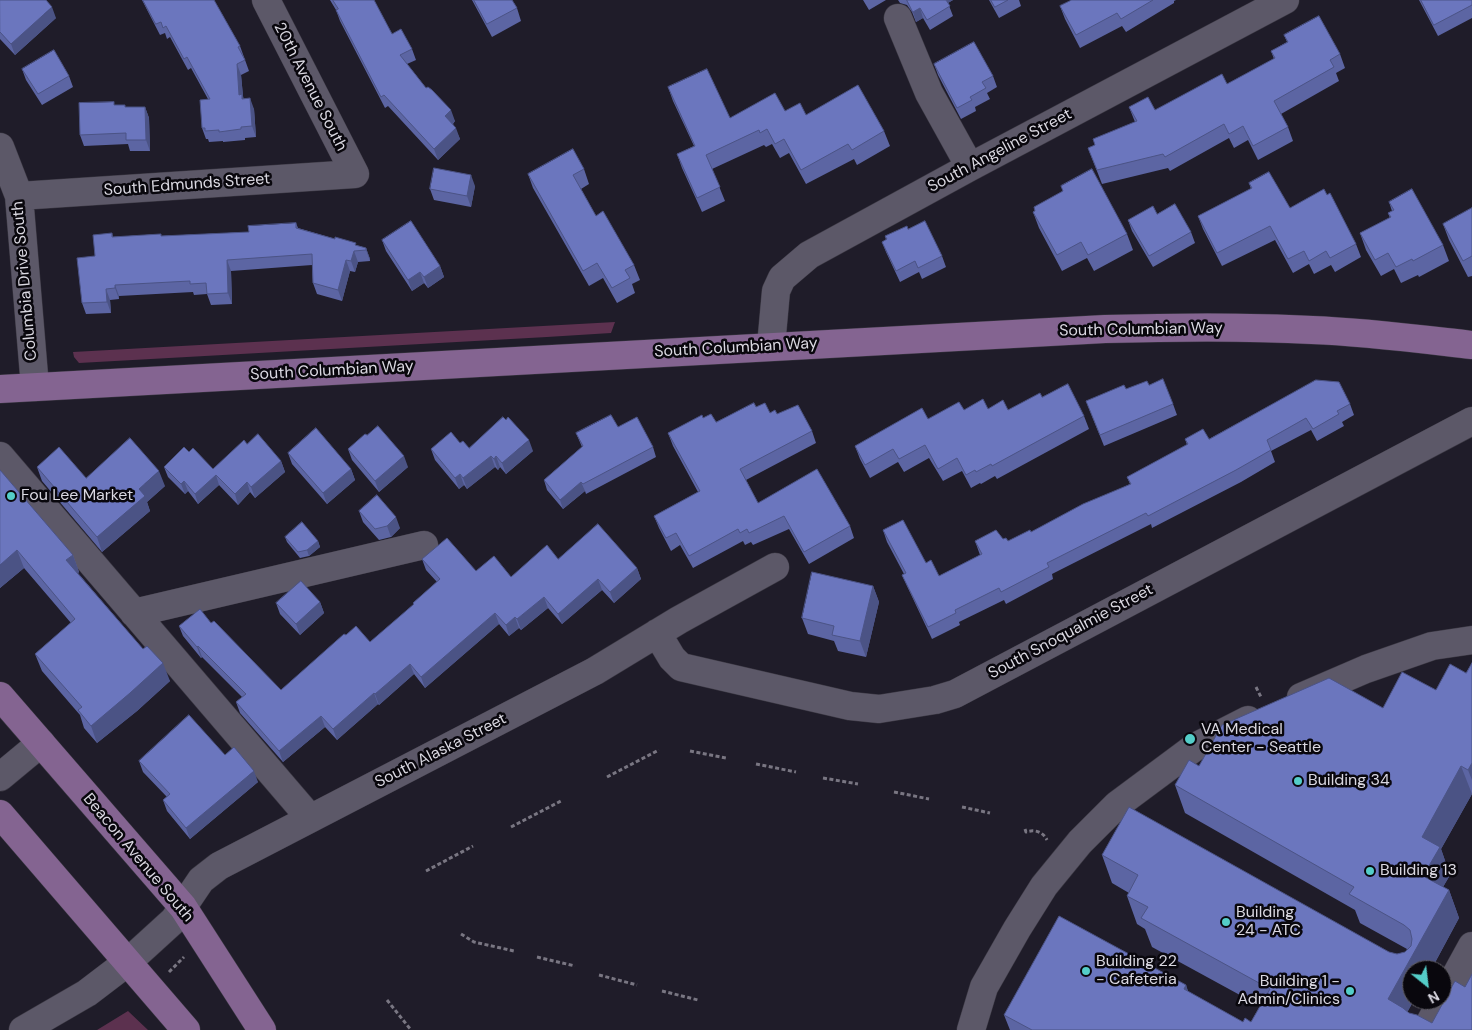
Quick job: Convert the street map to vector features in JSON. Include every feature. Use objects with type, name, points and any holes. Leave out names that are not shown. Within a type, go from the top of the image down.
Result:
[{"type":"main road","name":"South Columbian Way","points":[[0,389],[1067,330],[1174,328],[1312,330],[1372,334],[1472,346]]},
{"type":"main road","name":"Beacon Avenue South","points":[[0,696],[183,907],[262,1030]]},
{"type":"main road","points":[[0,814],[186,1030]]},
{"type":"street","name":"20th Avenue South","points":[[266,0],[354,174]]},
{"type":"street","name":"South Angeline Street","points":[[771,346],[776,292],[782,278],[809,255],[970,167],[1285,0]]},
{"type":"street","points":[[898,18],[929,93],[970,167]]},
{"type":"street","name":"Columbia Drive South","points":[[0,147],[19,196],[35,387]]},
{"type":"street","name":"South Edmunds Street","points":[[19,196],[354,174]]},
{"type":"street","name":"South Snoqualmie Street","points":[[657,632],[672,658],[681,667],[850,706],[879,708],[935,700],[955,694],[1472,421]]},
{"type":"street","points":[[0,456],[310,818]]},
{"type":"street","points":[[134,613],[424,545]]},
{"type":"street","name":"South Alaska Street","points":[[23,1030],[86,993],[128,961],[174,920],[201,880],[220,866],[596,672],[657,632],[775,567]]},
{"type":"street","points":[[971,1030],[984,987],[1044,886],[1080,842],[1117,805],[1195,748],[1274,708],[1366,669],[1432,646],[1472,640]]},
{"type":"street","points":[[0,776],[41,743]]},
{"type":"street","points":[[1117,805],[1143,819]]},
{"type":"street","points":[[1427,1028],[1472,946]]},
{"type":"path","points":[[607,777],[659,750]]},
{"type":"path","points":[[690,751],[726,758]]},
{"type":"path","points":[[756,764],[796,772]]},
{"type":"path","points":[[823,778],[858,784]]},
{"type":"path","points":[[894,792],[929,799]]},
{"type":"path","points":[[511,826],[561,801]]},
{"type":"path","points":[[962,807],[990,813]]},
{"type":"path","points":[[1025,829],[1026,832],[1032,830],[1044,835],[1049,846]]},
{"type":"path","points":[[426,871],[473,846]]},
{"type":"path","points":[[461,934],[474,942],[514,951]]},
{"type":"path","points":[[164,978],[185,956]]},
{"type":"path","points":[[537,957],[575,966]]},
{"type":"path","points":[[599,975],[637,985]]},
{"type":"path","points":[[662,991],[698,1000]]},
{"type":"path","points":[[387,1000],[411,1030]]},
{"type":"shaded area","points":[[615,322],[611,333],[79,363],[74,357],[73,352]]},
{"type":"shaded area","points":[[128,1011],[148,1030],[97,1030]]},
{"type":"building","points":[[0,0],[46,0],[52,7],[11,44],[0,32]]},
{"type":"building","points":[[143,0],[214,0],[240,46],[238,47],[245,60],[237,64],[239,95],[242,94],[242,99],[250,98],[252,126],[219,132],[219,130],[205,131],[205,128],[202,128],[200,100],[210,99],[187,57],[184,59],[166,26],[163,28],[161,22],[156,24]]},
{"type":"building","points":[[333,0],[374,0],[392,34],[401,29],[412,49],[400,55],[426,88],[428,87],[432,90],[451,110],[445,116],[456,128],[434,149],[384,95],[381,97],[336,10],[338,9]]},
{"type":"building","points":[[474,0],[512,0],[517,8],[487,24]]},
{"type":"building","points":[[907,0],[946,0],[950,6],[927,20],[920,8],[913,12]]},
{"type":"building","points":[[991,0],[1008,0],[995,7]]},
{"type":"building","points":[[1072,0],[1153,0],[1121,19],[1117,13],[1076,35],[1060,6]]},
{"type":"building","points":[[1421,0],[1472,0],[1472,5],[1434,25]]},
{"type":"building","points":[[1319,16],[1340,54],[1330,60],[1334,67],[1274,101],[1288,127],[1253,146],[1243,126],[1229,134],[1224,124],[1165,157],[1163,154],[1097,170],[1088,148],[1095,145],[1093,139],[1137,121],[1129,107],[1148,97],[1155,110],[1222,74],[1227,84],[1275,58],[1271,51],[1288,42],[1284,35]]},
{"type":"building","points":[[974,42],[993,76],[982,82],[986,88],[970,97],[972,100],[957,108],[934,64]]},
{"type":"building","points":[[54,50],[69,76],[38,94],[22,69]]},
{"type":"building","points":[[707,69],[730,118],[775,93],[785,111],[800,103],[806,115],[858,85],[884,131],[852,150],[848,144],[801,170],[784,139],[775,144],[767,129],[760,133],[759,130],[706,155],[720,187],[697,198],[677,154],[695,146],[668,87]]},
{"type":"building","points":[[114,102],[114,105],[125,105],[125,107],[145,107],[146,140],[126,140],[126,133],[80,135],[79,103]]},
{"type":"building","points":[[573,149],[584,169],[573,175],[596,216],[603,211],[634,265],[625,270],[630,278],[612,288],[597,263],[583,271],[528,174]]},
{"type":"building","points":[[434,168],[471,175],[467,196],[430,189]]},
{"type":"building","points":[[1092,169],[1127,234],[1088,255],[1081,242],[1057,255],[1033,212],[1035,211],[1034,207],[1063,191],[1061,186]]},
{"type":"building","points":[[1269,172],[1290,208],[1324,189],[1327,195],[1330,193],[1356,244],[1330,258],[1326,251],[1309,261],[1304,251],[1288,259],[1270,226],[1217,253],[1198,216],[1252,188],[1249,183]]},
{"type":"building","points":[[1412,189],[1443,245],[1413,261],[1412,259],[1396,267],[1388,253],[1375,260],[1360,233],[1391,217],[1388,213],[1394,210],[1389,202]]},
{"type":"building","points":[[1175,204],[1191,232],[1149,256],[1128,220],[1153,206],[1157,214]]},
{"type":"building","points":[[1472,208],[1472,256],[1463,261],[1443,224]]},
{"type":"building","points":[[411,221],[440,266],[424,277],[420,272],[408,280],[382,240]]},
{"type":"building","points":[[925,221],[942,256],[918,268],[915,261],[896,271],[882,242],[887,239],[885,236],[907,226],[908,229]]},
{"type":"building","points":[[296,223],[296,228],[356,243],[355,245],[366,248],[366,250],[354,251],[351,261],[346,260],[338,290],[313,283],[312,254],[227,260],[228,293],[207,294],[206,283],[190,284],[190,281],[115,285],[115,288],[106,289],[107,302],[82,303],[77,258],[95,256],[93,235],[112,233],[112,237],[249,232],[248,226]]},
{"type":"building","points":[[1163,379],[1173,404],[1100,435],[1086,401],[1124,385],[1126,389],[1147,381],[1149,385]]},
{"type":"building","points":[[1316,380],[1339,382],[1350,404],[1337,411],[1339,414],[1313,429],[1306,418],[1267,440],[1271,450],[1236,470],[1148,516],[1146,513],[1047,563],[1049,567],[1001,592],[999,588],[955,610],[956,613],[928,627],[902,575],[906,573],[883,530],[903,520],[926,563],[931,560],[939,576],[982,554],[975,541],[996,530],[1003,539],[1006,538],[1008,541],[1030,530],[1031,532],[1083,504],[1131,484],[1127,477],[1188,444],[1185,439],[1203,429],[1209,439]]},
{"type":"building","points":[[1068,384],[1084,416],[992,466],[991,464],[966,475],[957,458],[938,469],[925,445],[899,459],[893,449],[865,465],[855,446],[922,408],[928,419],[959,402],[964,410],[983,399],[988,409],[1003,400],[1008,410],[1040,393],[1042,397]]},
{"type":"building","points":[[754,403],[756,407],[765,403],[770,413],[775,410],[777,414],[798,405],[812,431],[740,469],[758,503],[817,469],[850,526],[804,552],[784,516],[749,533],[747,529],[740,533],[738,529],[689,556],[676,533],[666,538],[654,516],[700,491],[668,433],[702,415],[703,418],[711,414],[716,422]]},
{"type":"building","points":[[611,415],[618,427],[637,417],[653,447],[583,484],[581,482],[560,500],[544,480],[583,446],[576,433]]},
{"type":"building","points":[[503,417],[506,420],[508,417],[529,440],[502,463],[496,456],[494,459],[491,456],[463,478],[460,474],[455,478],[431,449],[451,432],[460,443],[463,441],[469,448]]},
{"type":"building","points":[[378,426],[404,456],[375,481],[348,449],[365,434],[367,435]]},
{"type":"building","points":[[316,428],[351,469],[323,493],[288,453]]},
{"type":"building","points":[[258,434],[281,461],[251,487],[247,482],[235,494],[216,475],[195,494],[184,481],[181,484],[164,467],[184,447],[189,452],[193,448],[213,469],[244,440],[247,444]]},
{"type":"building","points":[[130,438],[159,471],[139,489],[145,496],[97,537],[37,467],[59,447],[86,478]]},
{"type":"building","points":[[0,470],[73,555],[66,560],[143,649],[147,646],[163,663],[91,726],[78,710],[82,707],[35,654],[75,619],[17,550],[0,565]]},
{"type":"building","points":[[377,495],[396,517],[387,526],[375,529],[359,511]]},
{"type":"building","points":[[302,522],[318,541],[307,550],[298,552],[285,537]]},
{"type":"building","points":[[598,524],[637,568],[610,592],[598,579],[558,614],[544,597],[517,619],[515,617],[506,625],[495,613],[421,677],[410,664],[333,729],[321,716],[279,751],[236,702],[246,694],[197,647],[179,626],[200,609],[211,623],[214,621],[281,690],[344,634],[346,635],[356,626],[370,642],[414,604],[440,579],[422,559],[447,538],[476,571],[494,556],[511,577],[547,545],[558,559]]},
{"type":"building","points":[[812,572],[873,586],[860,641],[832,635],[834,626],[802,618]]},
{"type":"building","points":[[301,581],[320,602],[296,624],[276,603]]},
{"type":"building","points":[[1472,663],[1472,763],[1468,770],[1461,766],[1422,837],[1440,847],[1423,876],[1449,890],[1410,960],[1402,960],[1402,974],[1388,999],[1402,1007],[1402,1010],[1432,1023],[1439,1010],[1452,1010],[1452,986],[1455,981],[1465,987],[1472,974],[1472,1030],[1032,1030],[1004,1015],[1059,916],[1186,985],[1184,989],[1243,1022],[1245,1018],[1251,1022],[1270,989],[1141,918],[1148,907],[1127,896],[1138,875],[1102,855],[1129,807],[1389,952],[1397,954],[1405,952],[1411,946],[1410,930],[1349,894],[1354,887],[1175,785],[1189,760],[1199,766],[1222,725],[1329,678],[1383,708],[1402,672],[1436,690],[1450,664],[1466,673]]},
{"type":"building","points":[[189,715],[225,755],[234,747],[254,771],[186,828],[163,800],[170,794],[139,761]]},
{"type":"place","name":"Fou Lee Market","points":[[11,496]]},
{"type":"place","name":"VA Medical Center - Seattle","points":[[1190,739]]},
{"type":"place","name":"Building 34","points":[[1298,781]]},
{"type":"place","name":"Building 13","points":[[1370,871]]},
{"type":"place","name":"Building 24 - ATC","points":[[1226,922]]},
{"type":"place","name":"Building 22 - Cafeteria","points":[[1086,971]]},
{"type":"place","name":"Building 1 - Admin/Clinics","points":[[1350,991]]}]
